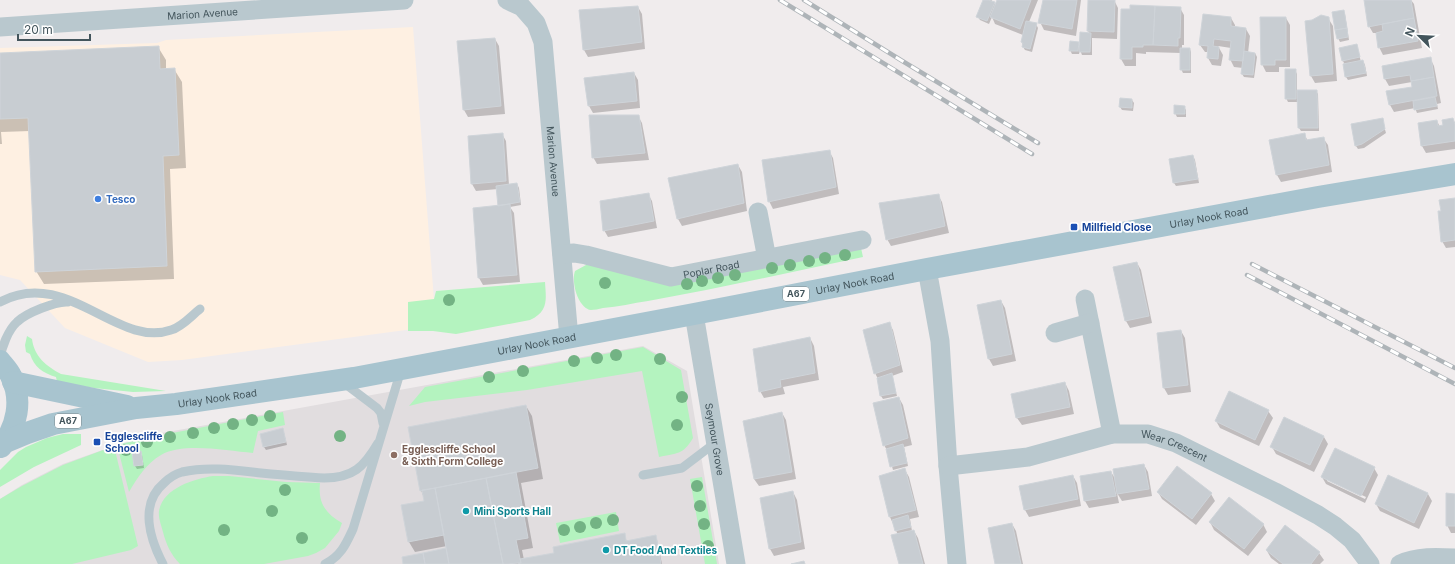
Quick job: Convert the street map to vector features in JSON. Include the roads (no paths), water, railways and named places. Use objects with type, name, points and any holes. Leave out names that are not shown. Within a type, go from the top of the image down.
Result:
[{"type":"main road","name":"Urlay Nook Road","points":[[2,445],[27,433],[53,424],[136,408],[176,404],[340,380],[569,338],[927,269],[1318,197],[1455,174]]},
{"type":"main road","name":"A67","points":[[0,360],[11,375],[17,393],[17,412],[12,430],[2,445]]},
{"type":"main road","name":"Urlay Nook Road","points":[[13,382],[136,408]]},
{"type":"street","name":"Marion Avenue","points":[[0,27],[245,5],[404,0]]},
{"type":"street","name":"Marion Avenue","points":[[507,0],[522,7],[527,12],[536,23],[543,42],[569,338]]},
{"type":"street","points":[[758,212],[767,259]]},
{"type":"street","name":"Poplar Road","points":[[562,254],[574,253],[586,255],[671,277],[862,240]]},
{"type":"street","points":[[927,269],[940,341],[948,466],[957,564]]},
{"type":"street","points":[[1084,299],[1112,434]]},
{"type":"street","name":"Seymour Grove","points":[[694,314],[736,564]]},
{"type":"street","points":[[1055,333],[1090,323]]},
{"type":"street","name":"Wear Crescent","points":[[948,466],[1028,457],[1112,434],[1148,434],[1176,443],[1275,492],[1335,526],[1352,540],[1370,564]]},
{"type":"street","points":[[1400,564],[1408,560],[1434,557],[1455,558]]},
{"type":"lane","points":[[1,300],[23,294],[38,293],[77,302],[129,328],[152,334],[180,326],[200,309]]},
{"type":"lane","points":[[0,360],[3,344],[17,322],[35,311],[63,302],[77,302]]},
{"type":"lane","points":[[325,564],[336,558],[342,551],[353,529],[401,369]]},
{"type":"lane","points":[[340,380],[381,413],[383,427]]},
{"type":"lane","points":[[162,564],[152,537],[149,522],[149,508],[154,493],[160,486],[173,476],[181,472],[210,469],[317,478],[334,478],[346,476],[360,467],[372,454],[378,443]]},
{"type":"lane","points":[[643,475],[682,468],[715,443]]},
{"type":"railway","points":[[780,0],[1032,154]]},
{"type":"railway","points":[[804,0],[1038,143]]},
{"type":"railway","points":[[1252,264],[1455,368]]},
{"type":"railway","points":[[1247,275],[1455,384]]},
{"type":"place","name":"Tesco","points":[[98,199]]},
{"type":"place","name":"Millfield Close","points":[[1074,227]]},
{"type":"place","name":"Egglescliffe School","points":[[97,442]]},
{"type":"place","name":"Egglescliffe School & Sixth Form College","points":[[394,455]]},
{"type":"place","name":"Mini Sports Hall","points":[[466,511]]},
{"type":"place","name":"DT Food And Textiles","points":[[606,550]]}]
